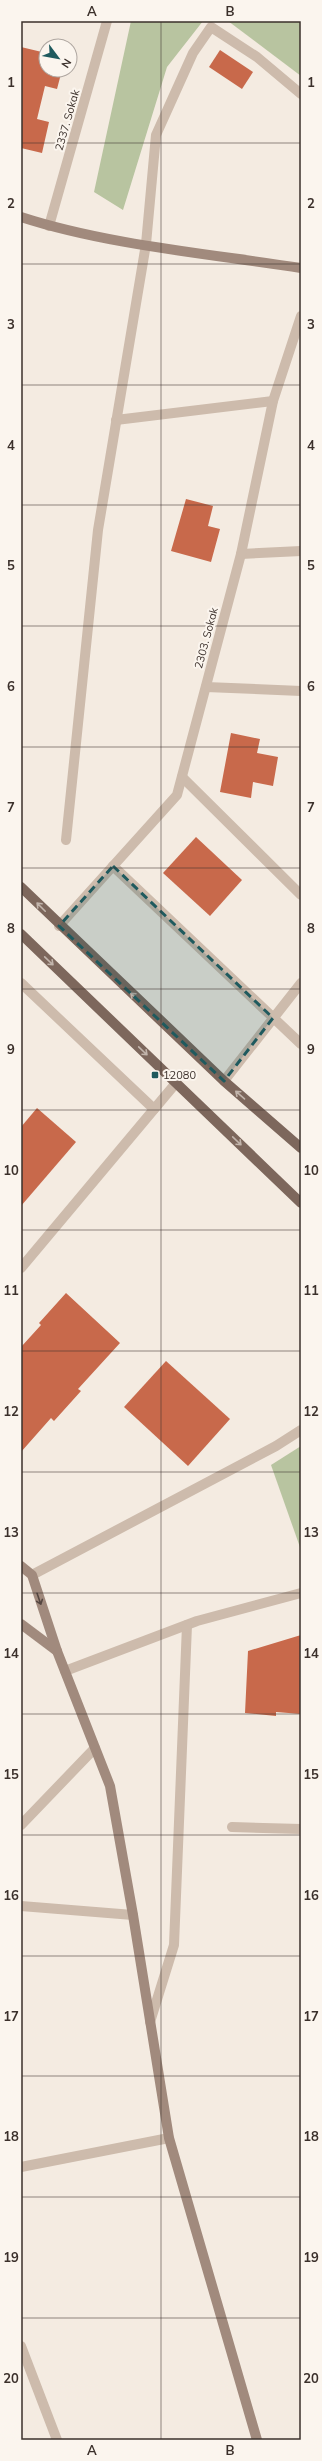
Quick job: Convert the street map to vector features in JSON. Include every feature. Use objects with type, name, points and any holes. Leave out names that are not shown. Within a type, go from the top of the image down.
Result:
[{"type":"main road","points":[[21,887],[59,926],[224,1081],[301,1148]]},
{"type":"main road","points":[[21,934],[301,1203]]},
{"type":"street","name":"2337. Sokak","points":[[49,226],[108,21]]},
{"type":"street","points":[[66,840],[98,530],[146,244],[156,135],[193,53],[212,27],[257,57],[301,94]]},
{"type":"street","points":[[21,216],[49,226],[146,244],[301,268]]},
{"type":"street","name":"2303. Sokak","points":[[59,926],[177,795],[241,554],[273,402],[301,316]]},
{"type":"street","points":[[116,420],[273,402]]},
{"type":"street","points":[[241,554],[301,551]]},
{"type":"street","points":[[206,687],[301,691]]},
{"type":"street","points":[[182,777],[301,895]]},
{"type":"street","points":[[112,866],[301,1044]]},
{"type":"street","points":[[21,983],[154,1109]]},
{"type":"street","points":[[224,1081],[301,983]]},
{"type":"street","points":[[21,1268],[176,1083]]},
{"type":"street","points":[[32,1576],[276,1446],[301,1430]]},
{"type":"street","points":[[21,1566],[32,1576],[57,1651],[110,1786],[133,1915],[169,2138],[257,2440]]},
{"type":"street","points":[[65,1671],[187,1625],[301,1593]]},
{"type":"street","points":[[21,1624],[57,1651]]},
{"type":"street","points":[[150,2022],[174,1945],[187,1625]]},
{"type":"street","points":[[21,1824],[95,1748]]},
{"type":"street","points":[[232,1827],[301,1829]]},
{"type":"street","points":[[21,1906],[133,1915]]},
{"type":"street","points":[[21,2167],[169,2138]]},
{"type":"street","points":[[21,2346],[57,2440]]},
{"type":"highlighted area","points":[[113,866],[273,1018],[224,1081],[59,926]]},
{"type":"green space","points":[[131,21],[203,21],[167,67],[123,210],[94,192]]},
{"type":"green space","points":[[228,21],[301,21],[301,76]]},
{"type":"green space","points":[[301,1446],[301,1550],[271,1465]]},
{"type":"building","points":[[21,47],[38,51],[38,78],[60,78],[57,89],[45,86],[37,119],[49,122],[42,153],[21,148]]},
{"type":"building","points":[[220,50],[253,72],[242,89],[209,67]]},
{"type":"building","points":[[186,499],[213,506],[208,526],[220,529],[211,562],[171,551]]},
{"type":"building","points":[[231,733],[260,739],[257,753],[278,757],[273,786],[253,782],[251,798],[220,792]]},
{"type":"building","points":[[196,837],[242,880],[210,916],[163,873]]},
{"type":"building","points":[[37,1108],[76,1142],[21,1206],[21,1127]]},
{"type":"building","points":[[66,1293],[120,1343],[78,1389],[81,1391],[54,1421],[51,1418],[21,1452],[21,1347],[41,1325],[39,1323]]},
{"type":"building","points":[[166,1361],[230,1419],[188,1466],[124,1407]]},
{"type":"building","points":[[301,1635],[301,1714],[276,1712],[276,1716],[245,1713],[248,1651]]},
{"type":"place","name":"12080","points":[[155,1075]]}]
